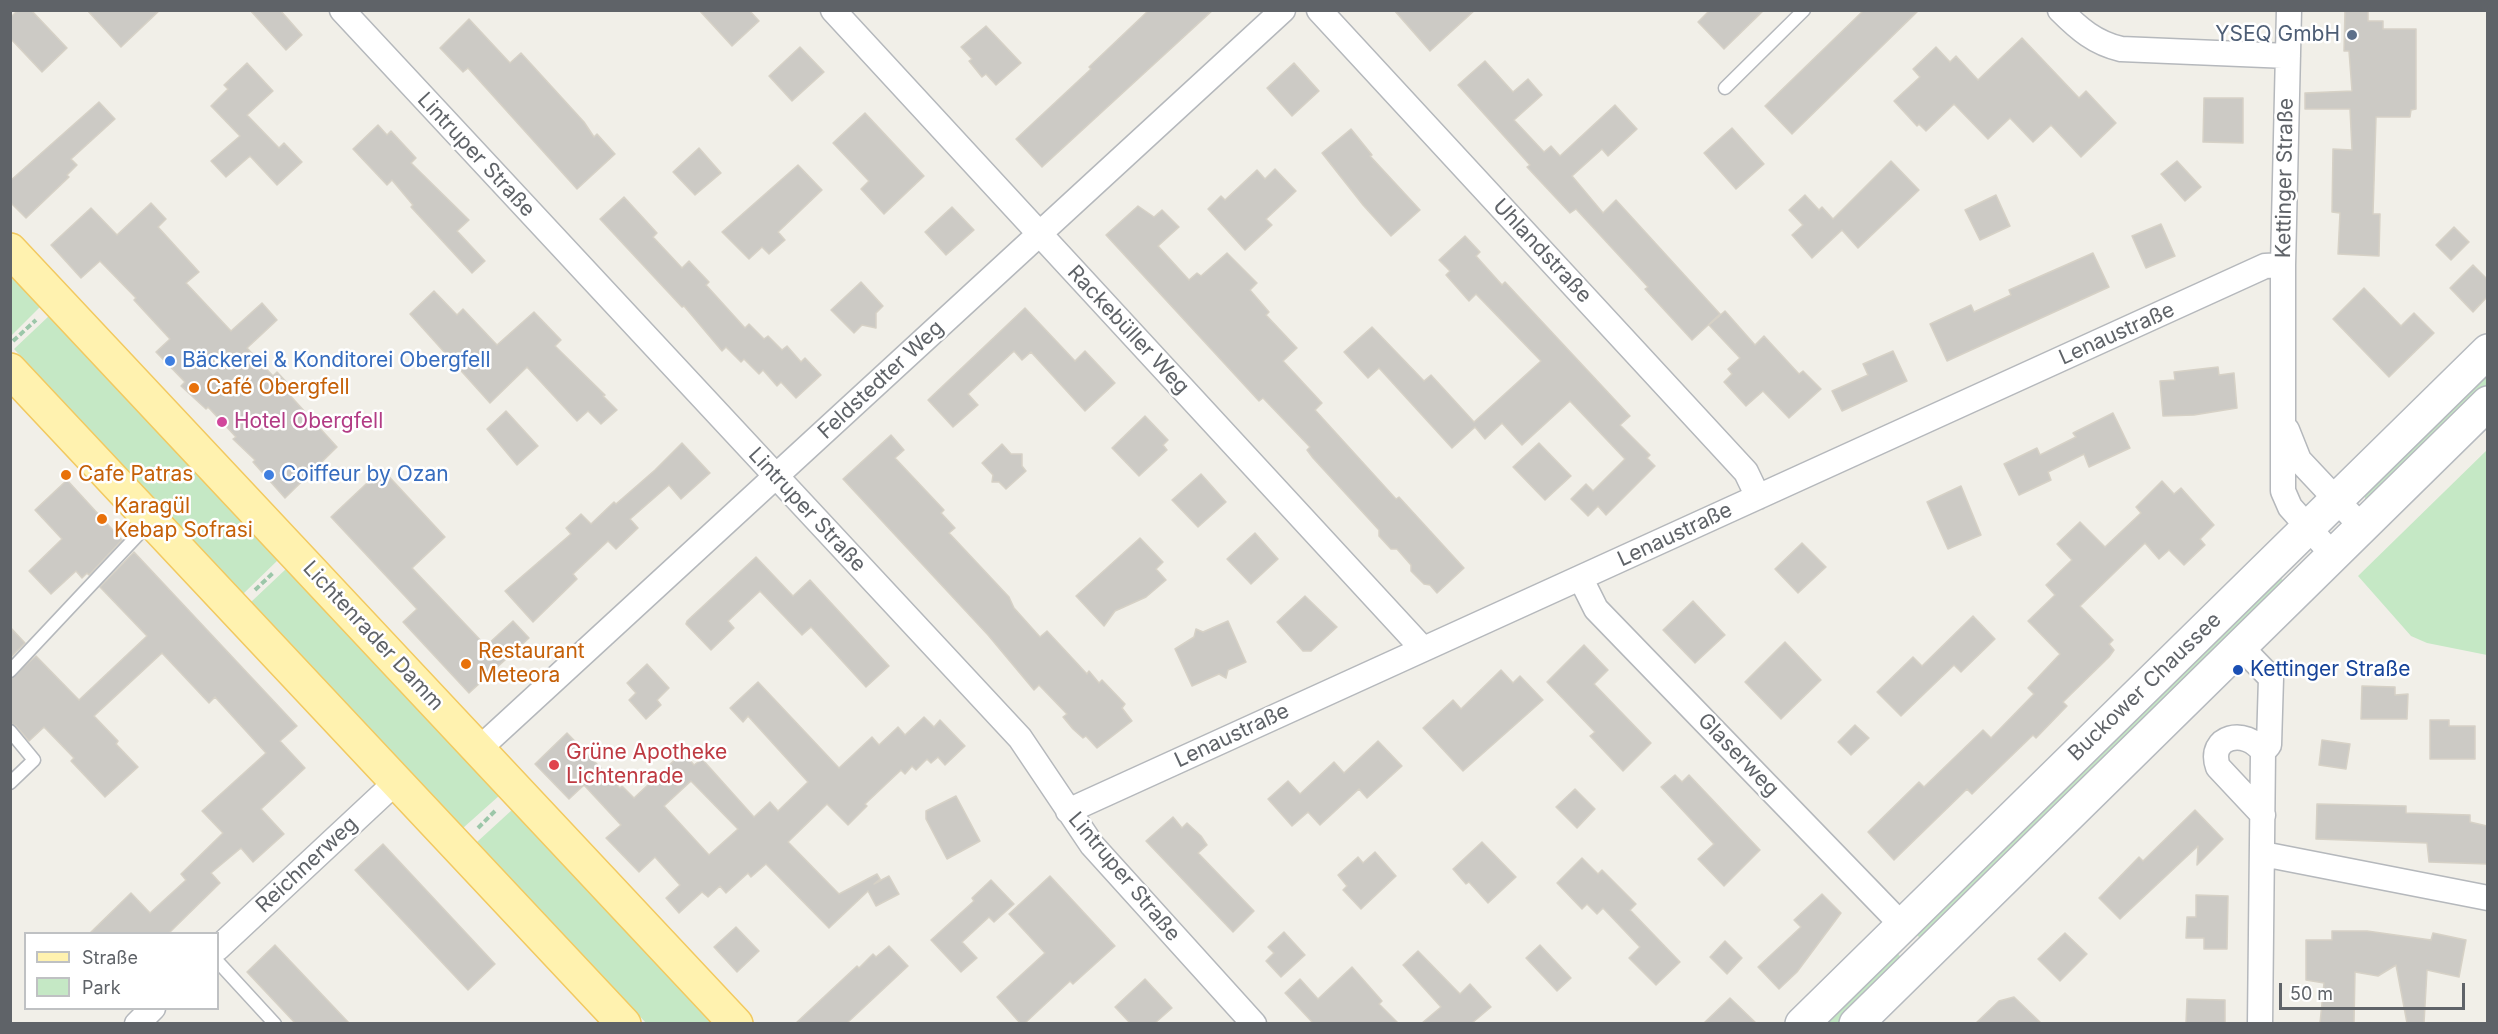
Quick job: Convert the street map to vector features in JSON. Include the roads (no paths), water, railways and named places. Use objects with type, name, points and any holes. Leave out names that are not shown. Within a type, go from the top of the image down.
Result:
[{"type":"main road","name":"Lichtenrader Damm","points":[[10,250],[736,1023]]},
{"type":"main road","name":"Buckower Chaussee","points":[[1802,1023],[2487,351]]},
{"type":"main road","points":[[10,370],[624,1023]]},
{"type":"main road","name":"Buckower Chaussee","points":[[1856,1023],[2487,403]]},
{"type":"street","name":"Lintruper Straße","points":[[342,10],[1020,738],[1092,845],[1254,1023]]},
{"type":"street","name":"Rackebüller Weg","points":[[833,10],[1423,649]]},
{"type":"street","name":"Feldstedter Weg","points":[[479,749],[1283,10]]},
{"type":"street","name":"Uhlandstraße","points":[[1318,10],[1746,472],[1758,497]]},
{"type":"street","points":[[2061,10],[2095,40],[2121,49],[2288,56]]},
{"type":"street","name":"Kettinger Straße","points":[[2289,10],[2283,265],[2283,491],[2287,503],[2333,555]]},
{"type":"street","name":"Lenaustraße","points":[[1068,811],[2265,266],[2283,265]]},
{"type":"street","name":"Kettinger Straße","points":[[2282,417],[2299,460],[2362,527]]},
{"type":"street","name":"Glaserweg","points":[[1581,579],[1596,609],[1902,925]]},
{"type":"street","points":[[2241,647],[2271,678],[2269,745],[2263,752]]},
{"type":"street","points":[[2260,1023],[2263,854],[2263,815],[2263,752],[2256,742],[2237,736],[2226,740],[2218,748],[2215,758],[2218,767],[2263,815]]},
{"type":"street","name":"Reichnerweg","points":[[219,947],[397,781]]},
{"type":"street","points":[[2263,854],[2487,898]]},
{"type":"street","points":[[137,1023],[151,1010]]},
{"type":"lane","points":[[1725,88],[1804,10]]},
{"type":"lane","points":[[10,671],[152,520]]},
{"type":"lane","points":[[10,731],[34,760],[10,783]]},
{"type":"lane","points":[[219,963],[275,1023]]},
{"type":"place","name":"YSEQ GmbH","points":[[2352,35]]},
{"type":"place","name":"Bäckerei & Konditorei Obergfell","points":[[170,361]]},
{"type":"place","name":"Café Obergfell","points":[[194,388]]},
{"type":"place","name":"Hotel Obergfell","points":[[222,422]]},
{"type":"place","name":"Cafe Patras","points":[[66,475]]},
{"type":"place","name":"Coiffeur by Ozan","points":[[269,475]]},
{"type":"place","name":"Karagül Kebap Sofrasi","points":[[102,519]]},
{"type":"place","name":"Restaurant Meteora","points":[[466,664]]},
{"type":"place","name":"Kettinger Straße","points":[[2238,670]]},
{"type":"place","name":"Grüne Apotheke Lichtenrade","points":[[554,765]]}]
